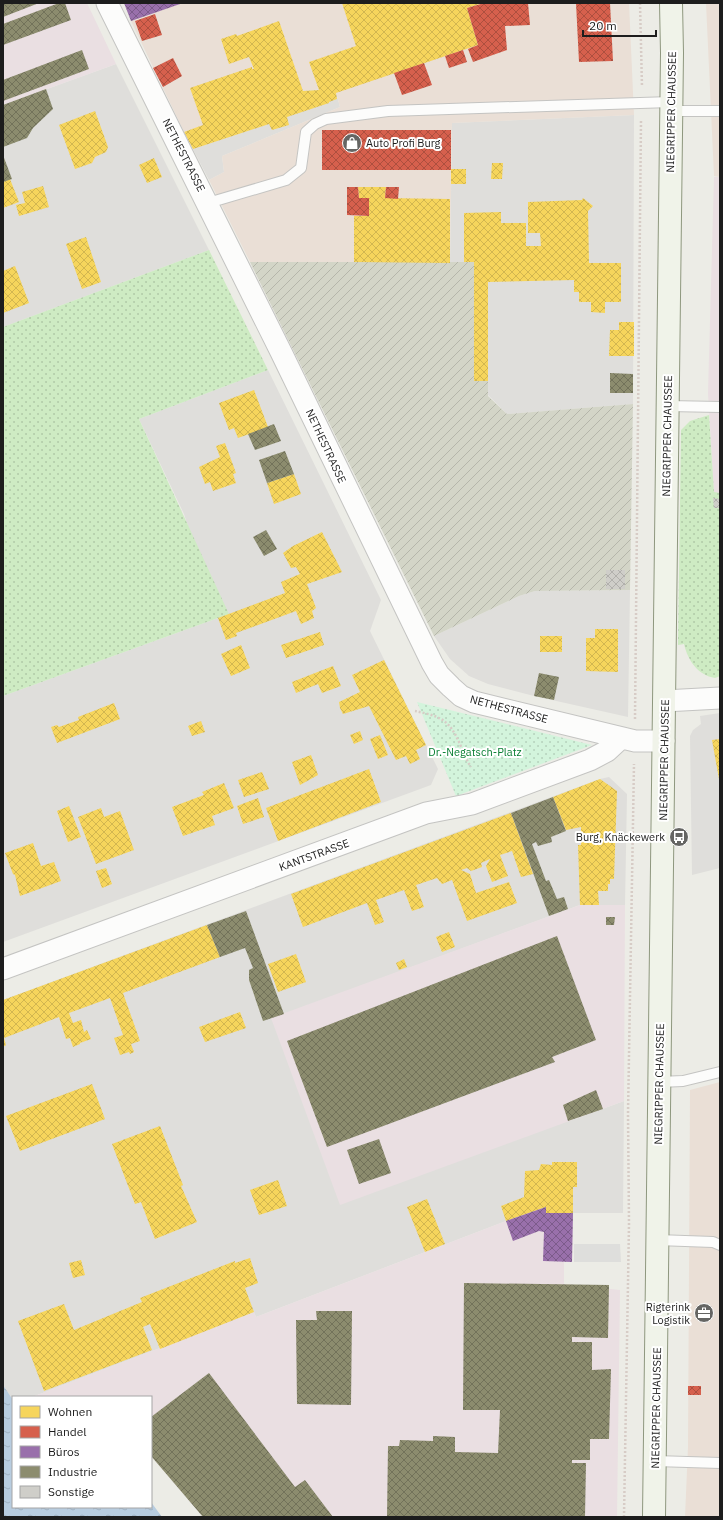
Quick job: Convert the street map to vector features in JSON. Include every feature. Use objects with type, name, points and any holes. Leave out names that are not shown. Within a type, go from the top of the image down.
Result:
[{"type":"main road","name":"NIEGRIPPER CHAUSSEE","points":[[654,1517],[668,406],[671,3]]},
{"type":"street","name":"NETHESTRASSE","points":[[107,3],[208,203],[411,622],[439,675],[461,696],[474,702],[635,741],[664,741]]},
{"type":"street","points":[[664,701],[720,698]]},
{"type":"street","name":"KANTSTRASSE","points":[[3,970],[426,814],[472,804],[590,760],[607,751],[621,738]]},
{"type":"lane","points":[[208,203],[286,180],[302,168],[306,132],[315,124],[326,119],[388,111],[671,106],[720,111]]},
{"type":"lane","points":[[668,406],[720,407]]},
{"type":"lane","points":[[659,1082],[683,1082],[720,1072]]},
{"type":"lane","points":[[657,1240],[712,1242],[720,1245]]},
{"type":"lane","points":[[654,1461],[720,1463]]},
{"type":"path","points":[[415,711],[435,716],[445,721],[452,730],[464,757],[471,768]]},
{"type":"shaded area","points":[[3,3],[87,3],[116,64],[3,105]]},
{"type":"shaded area","name":"Auto Profi Burg","points":[[124,3],[629,3],[634,115],[452,123],[450,263],[250,262],[209,180],[224,172],[222,156],[340,107],[335,88],[303,91],[184,132],[131,21]]},
{"type":"shaded area","points":[[706,3],[720,3],[720,177],[714,176]]},
{"type":"shaded area","points":[[116,64],[209,250],[3,327],[3,105]]},
{"type":"shaded area","points":[[335,88],[340,107],[222,156],[224,172],[209,180],[184,132],[303,91]]},
{"type":"shaded area","points":[[634,115],[633,404],[507,414],[474,381],[474,263],[450,263],[452,123]]},
{"type":"shaded area","points":[[714,177],[720,177],[720,493],[714,493],[708,393]]},
{"type":"shaded area","points":[[250,262],[474,262],[474,381],[488,381],[488,396],[507,414],[633,404],[630,590],[535,591],[519,596],[434,636]]},
{"type":"shaded area","points":[[268,370],[381,600],[370,631],[438,769],[431,785],[3,942],[3,696],[218,618],[184,514],[139,419]]},
{"type":"shaded area","points":[[630,590],[628,717],[488,684],[469,676],[450,659],[434,636],[519,596],[535,591]]},
{"type":"shaded area","points":[[720,713],[720,868],[692,875],[690,736],[693,730],[701,724],[700,716]]},
{"type":"shaded area","points":[[609,777],[627,794],[625,905],[580,905],[271,1019],[575,1119],[624,1101],[623,1213],[546,1213],[506,1221],[256,1317],[254,1312],[35,1396],[12,1396],[12,1398],[3,1385],[3,1000],[600,779]]},
{"type":"shaded area","points":[[580,905],[625,905],[624,1101],[340,1205],[271,1018]]},
{"type":"shaded area","name":"Rigterink Logistik","points":[[720,1082],[720,1517],[685,1517],[688,1447],[690,1090]]},
{"type":"shaded area","points":[[546,1213],[573,1213],[572,1262],[564,1262],[564,1284],[620,1290],[617,1517],[203,1517],[152,1457],[152,1396],[35,1396],[254,1312],[256,1317],[506,1221]]},
{"type":"shaded area","points":[[574,1244],[620,1244],[621,1262],[574,1262]]},
{"type":"green space","points":[[209,250],[268,370],[139,419],[229,614],[3,696],[3,327]]},
{"type":"green space","points":[[709,415],[714,492],[720,493],[720,676],[715,678],[704,674],[695,666],[688,656],[684,644],[678,645],[681,430],[690,421]]},
{"type":"green space","name":"Dr.-Negatsch-Platz","points":[[417,702],[592,745],[456,796]]},
{"type":"water","points":[[3,1385],[12,1398],[12,1508],[152,1508],[152,1503],[162,1517],[3,1517]]},
{"type":"building: Wohnen","points":[[342,3],[483,3],[467,8],[478,45],[336,93],[337,99],[329,103],[287,117],[289,125],[272,130],[269,124],[193,149],[184,132],[203,125],[190,88],[252,67],[252,69],[254,69],[249,57],[229,64],[221,39],[236,34],[237,36],[279,21],[303,91],[319,90],[309,62],[356,46]]},
{"type":"building: Wohnen","points":[[95,111],[108,147],[106,152],[95,157],[92,163],[75,169],[59,125]]},
{"type":"building: Wohnen","points":[[154,158],[162,177],[147,183],[139,165]]},
{"type":"building: Wohnen","points":[[492,163],[503,163],[502,179],[491,179]]},
{"type":"building: Wohnen","points":[[451,169],[466,169],[466,184],[451,184]]},
{"type":"building: Wohnen","points":[[10,179],[19,202],[3,208],[3,182]]},
{"type":"building: Wohnen","points":[[43,186],[49,207],[19,216],[16,205],[25,203],[22,192]]},
{"type":"building: Wohnen","points":[[358,187],[386,187],[385,198],[450,199],[450,263],[354,262],[354,216],[369,216],[369,198],[359,198]]},
{"type":"building: Wohnen","points":[[583,198],[593,206],[588,211],[589,263],[621,263],[621,302],[605,302],[605,313],[591,312],[591,302],[579,302],[579,292],[574,292],[574,280],[488,282],[488,381],[474,381],[474,262],[464,262],[464,213],[501,212],[501,223],[526,223],[526,246],[541,246],[540,233],[528,233],[528,202],[582,200]]},
{"type":"building: Wohnen","points":[[86,237],[101,282],[82,289],[66,244]]},
{"type":"building: Wohnen","points":[[15,266],[29,303],[3,313],[3,271]]},
{"type":"building: Wohnen","points":[[619,322],[634,322],[634,356],[609,356],[610,330],[619,330]]},
{"type":"building: Wohnen","points":[[254,390],[268,427],[238,438],[234,428],[229,430],[219,403]]},
{"type":"building: Wohnen","points":[[225,443],[236,473],[233,474],[236,483],[213,491],[210,482],[205,484],[199,467],[220,457],[216,446]]},
{"type":"building: Wohnen","points":[[294,474],[301,494],[274,504],[267,483]]},
{"type":"building: Wohnen","points":[[322,532],[342,572],[307,584],[316,608],[312,611],[314,618],[301,624],[296,611],[236,633],[237,636],[226,640],[218,618],[285,593],[281,582],[300,574],[296,567],[291,568],[283,553],[293,546]]},
{"type":"building: Wohnen","points":[[595,629],[618,629],[618,672],[586,671],[586,638],[595,638]]},
{"type":"building: Wohnen","points":[[320,632],[324,645],[286,658],[281,645]]},
{"type":"building: Wohnen","points":[[540,636],[562,636],[562,652],[540,652]]},
{"type":"building: Wohnen","points":[[241,645],[250,668],[231,676],[221,654]]},
{"type":"building: Wohnen","points":[[384,660],[426,745],[416,750],[420,759],[410,764],[406,756],[396,760],[369,706],[343,714],[340,708],[339,702],[360,692],[352,675]]},
{"type":"building: Wohnen","points":[[333,666],[341,686],[322,693],[318,684],[296,693],[292,682]]},
{"type":"building: Wohnen","points":[[114,703],[120,719],[57,743],[51,727],[57,725],[59,727],[79,720],[78,717]]},
{"type":"building: Wohnen","points":[[201,721],[205,732],[192,736],[188,726]]},
{"type":"building: Wohnen","points":[[360,731],[363,740],[354,744],[350,735]]},
{"type":"building: Wohnen","points":[[380,735],[388,755],[378,759],[370,739]]},
{"type":"building: Wohnen","points":[[720,739],[720,779],[719,779],[712,740]]},
{"type":"building: Wohnen","points":[[311,755],[318,775],[300,785],[292,762]]},
{"type":"building: Wohnen","points":[[369,769],[381,802],[278,841],[266,808]]},
{"type":"building: Wohnen","points":[[262,772],[269,789],[244,797],[238,780]]},
{"type":"building: Wohnen","points":[[600,779],[617,791],[614,879],[610,879],[608,891],[598,891],[599,905],[580,905],[578,845],[581,845],[581,827],[566,830],[553,797]]},
{"type":"building: Wohnen","points":[[224,783],[234,808],[212,816],[215,825],[183,836],[172,807],[204,795],[202,792]]},
{"type":"building: Wohnen","points":[[258,798],[264,817],[243,824],[237,806]]},
{"type":"building: Wohnen","points":[[69,806],[81,837],[68,842],[57,811]]},
{"type":"building: Wohnen","points":[[101,808],[104,817],[120,811],[134,850],[96,864],[78,817]]},
{"type":"building: Wohnen","points":[[511,813],[533,874],[521,877],[512,851],[500,855],[508,876],[492,882],[486,866],[490,859],[481,863],[482,867],[471,871],[467,868],[461,870],[470,874],[476,893],[509,882],[517,903],[467,921],[452,880],[442,884],[437,878],[416,885],[424,907],[412,911],[404,890],[376,900],[384,922],[375,925],[367,903],[303,927],[291,894]]},
{"type":"building: Wohnen","points":[[33,843],[41,866],[54,862],[61,881],[20,896],[15,875],[13,874],[5,853]]},
{"type":"building: Wohnen","points":[[106,868],[112,884],[102,888],[96,871]]},
{"type":"building: Wohnen","points":[[207,925],[220,957],[123,993],[140,1041],[131,1044],[134,1052],[120,1055],[114,1038],[123,1035],[110,998],[69,1013],[73,1023],[81,1020],[84,1032],[87,1030],[91,1039],[73,1047],[70,1038],[66,1039],[59,1017],[4,1038],[6,1045],[3,1047],[3,1000]]},
{"type":"building: Wohnen","points":[[449,932],[455,947],[442,952],[436,937]]},
{"type":"building: Wohnen","points":[[296,954],[306,982],[278,992],[268,964]]},
{"type":"building: Wohnen","points":[[404,959],[407,967],[399,970],[396,963]]},
{"type":"building: Wohnen","points":[[240,1012],[246,1028],[205,1042],[199,1027]]},
{"type":"building: Wohnen","points":[[92,1084],[105,1119],[20,1151],[6,1116]]},
{"type":"building: Wohnen","points":[[160,1126],[183,1185],[181,1186],[197,1222],[155,1239],[141,1202],[135,1204],[112,1144]]},
{"type":"building: Wohnen","points":[[552,1162],[577,1162],[577,1187],[573,1187],[573,1213],[546,1213],[546,1207],[506,1221],[501,1206],[524,1197],[525,1171],[539,1170],[541,1164],[552,1165]]},
{"type":"building: Wohnen","points":[[278,1180],[287,1206],[259,1215],[250,1190]]},
{"type":"building: Wohnen","points":[[427,1199],[445,1244],[425,1252],[407,1207]]},
{"type":"building: Wohnen","points":[[250,1258],[258,1283],[245,1288],[254,1312],[160,1349],[150,1324],[143,1327],[152,1350],[44,1391],[18,1321],[64,1304],[74,1330],[142,1302],[140,1298],[235,1261],[235,1263]]},
{"type":"building: Wohnen","points":[[81,1260],[85,1275],[73,1278],[69,1263]]},
{"type":"building: Handel","points":[[484,3],[528,3],[530,25],[505,26],[507,50],[473,62],[468,49],[478,45],[467,8]]},
{"type":"building: Handel","points":[[576,3],[610,3],[613,61],[579,62]]},
{"type":"building: Handel","points":[[155,14],[162,35],[142,41],[135,21]]},
{"type":"building: Handel","points":[[463,50],[467,62],[449,68],[445,56]]},
{"type":"building: Handel","points":[[173,58],[182,76],[163,87],[153,68]]},
{"type":"building: Handel","points":[[424,63],[432,85],[402,95],[394,73]]},
{"type":"building: Handel","points":[[322,130],[451,130],[451,170],[322,170]]},
{"type":"building: Handel","points":[[347,187],[358,187],[359,198],[369,198],[369,216],[347,215]]},
{"type":"building: Handel","points":[[386,187],[399,187],[398,199],[385,198]]},
{"type":"building: Handel","points":[[688,1386],[701,1386],[701,1395],[688,1395]]},
{"type":"building: Büros","points":[[124,3],[183,3],[131,21]]},
{"type":"building: Büros","points":[[546,1207],[546,1213],[573,1213],[572,1262],[543,1261],[544,1232],[539,1231],[513,1241],[506,1221]]},
{"type":"building: Industrie","points":[[3,3],[39,3],[3,17]]},
{"type":"building: Industrie","points":[[59,3],[65,3],[71,20],[3,45],[3,24]]},
{"type":"building: Industrie","points":[[82,50],[89,69],[3,101],[3,80]]},
{"type":"building: Industrie","points":[[46,89],[53,109],[33,128],[27,138],[3,147],[3,105]]},
{"type":"building: Industrie","points":[[3,155],[12,179],[3,182]]},
{"type":"building: Industrie","points":[[610,373],[633,374],[633,393],[610,393]]},
{"type":"building: Industrie","points":[[274,424],[281,441],[255,450],[248,434]]},
{"type":"building: Industrie","points":[[285,451],[294,474],[267,483],[259,460]]},
{"type":"building: Industrie","points":[[266,530],[277,549],[264,556],[253,537]]},
{"type":"building: Industrie","points":[[539,673],[559,677],[554,700],[534,696]]},
{"type":"building: Industrie","points":[[553,797],[566,831],[551,837],[552,842],[538,846],[536,842],[532,844],[546,881],[549,880],[557,899],[564,897],[568,909],[549,916],[511,813]]},
{"type":"building: Industrie","points":[[246,911],[284,1014],[263,1021],[249,980],[249,970],[253,968],[245,948],[220,957],[207,925]]},
{"type":"building: Industrie","points":[[606,917],[615,917],[614,925],[606,925]]},
{"type":"building: Industrie","points":[[557,936],[596,1040],[552,1057],[555,1062],[327,1147],[287,1041]]},
{"type":"building: Industrie","points":[[596,1090],[603,1109],[568,1121],[563,1105]]},
{"type":"building: Industrie","points":[[379,1139],[391,1173],[359,1184],[347,1150]]},
{"type":"building: Industrie","points":[[464,1283],[609,1285],[608,1338],[572,1337],[572,1342],[592,1342],[592,1370],[611,1369],[609,1439],[590,1439],[590,1460],[572,1460],[572,1463],[586,1463],[585,1517],[387,1517],[388,1446],[399,1446],[400,1440],[433,1441],[433,1436],[455,1437],[455,1452],[498,1453],[500,1410],[463,1410]]},
{"type":"building: Industrie","points":[[316,1311],[352,1311],[351,1405],[297,1404],[296,1320],[317,1320]]},
{"type":"building: Industrie","points":[[209,1373],[295,1487],[305,1480],[333,1517],[203,1517],[152,1457],[152,1416]]},
{"type":"building: Sonstige","points":[[713,498],[720,499],[720,508],[714,508]]},
{"type":"building: Sonstige","points":[[606,570],[625,570],[625,589],[606,589]]},
{"type":"place","name":"Auto Profi Burg","points":[[352,143]]},
{"type":"place","name":"Burg, Knäckewerk","points":[[679,837]]},
{"type":"place","name":"Rigterink Logistik","points":[[704,1313]]}]
